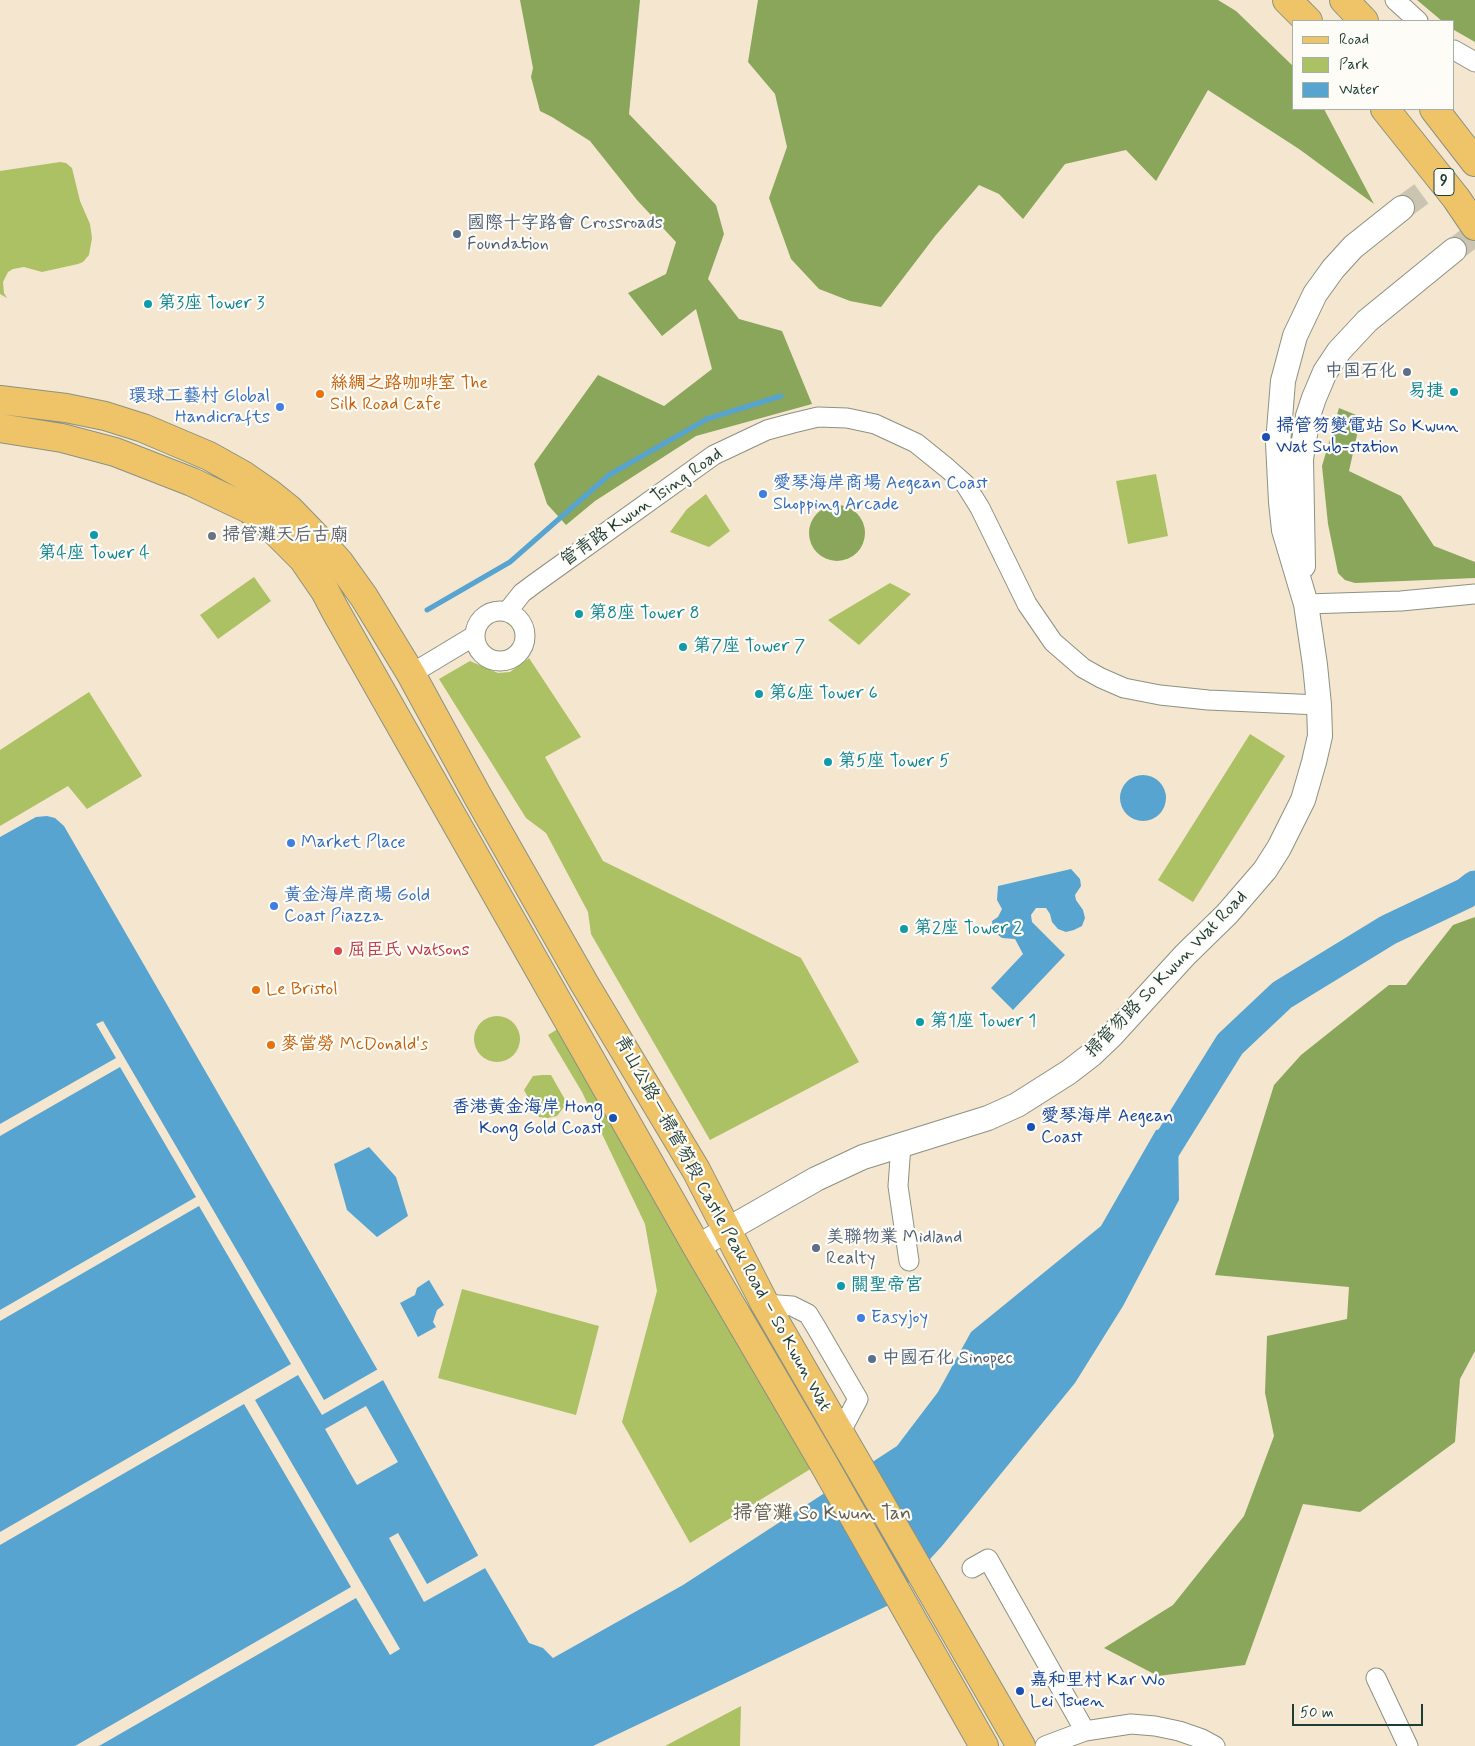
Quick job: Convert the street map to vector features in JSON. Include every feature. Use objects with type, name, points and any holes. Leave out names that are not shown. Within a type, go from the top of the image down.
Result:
[{"type":"main road","points":[[1286,0],[1307,20]]},
{"type":"main road","points":[[1344,0],[1363,20]]},
{"type":"main road","name":"9","points":[[1386,110],[1439,176],[1475,226]]},
{"type":"main road","name":"9","points":[[1435,110],[1475,162]]},
{"type":"main road","name":"青山公路－掃管笏段 Castle Peak Road – So Kwun Wat","points":[[0,400],[66,408],[105,416],[143,428],[209,456],[243,475],[290,510],[339,562],[364,597],[410,674],[584,983],[696,1170],[766,1304],[1021,1746]]},
{"type":"main road","name":"青山公路－掃管笏段 Castle Peak Road – So Kwun Wat","points":[[0,428],[62,438],[115,452],[192,482],[248,509],[266,522],[303,558],[315,574],[697,1247],[821,1459],[984,1746]]},
{"type":"street","points":[[1395,0],[1417,20]]},
{"type":"street","points":[[1455,51],[1475,62]]},
{"type":"street","name":"掃管笏路 So Kwun Wat Road","points":[[1305,600],[1284,530],[1278,474],[1280,411],[1288,356],[1315,294],[1333,269],[1353,247],[1402,208]]},
{"type":"street","name":"掃管笏路 So Kwun Wat Road","points":[[697,1247],[816,1179],[864,1157],[988,1118],[1017,1105],[1069,1072],[1112,1035],[1185,955],[1228,914],[1265,870],[1292,824],[1303,800],[1320,736],[1315,665],[1305,600],[1301,459],[1303,439],[1314,398],[1325,372],[1344,345],[1368,321],[1454,250]]},
{"type":"street","name":"管青路 Kwun Tsing Road","points":[[507,612],[522,593],[714,455],[767,430],[818,417],[848,418],[875,424],[916,443],[964,484],[980,508],[1027,604],[1053,642],[1083,668],[1124,688],[1160,695],[1208,700],[1319,705]]},
{"type":"street","points":[[1305,600],[1400,601],[1475,594]]},
{"type":"street","points":[[491,612],[507,612],[515,615],[521,622],[525,638],[518,654],[511,659],[494,661],[486,658],[480,652],[474,636],[479,621],[484,616],[491,612]]},
{"type":"street","points":[[410,674],[474,636]]},
{"type":"street","points":[[901,1145],[898,1186],[909,1261]]},
{"type":"street","points":[[972,1568],[988,1559],[1085,1731]]},
{"type":"street","points":[[1376,1678],[1408,1746]]},
{"type":"street","points":[[1046,1746],[1085,1731],[1126,1725],[1155,1726],[1190,1734],[1215,1746]]},
{"type":"green space","points":[[520,0],[640,0],[629,114],[716,205],[724,234],[708,279],[739,319],[782,331],[812,404],[696,436],[595,501],[566,525],[547,504],[534,464],[598,375],[664,406],[712,369],[696,309],[662,336],[628,293],[666,274],[676,242],[637,200],[590,141],[540,111],[531,77],[533,68]]},
{"type":"green space","points":[[758,0],[1218,0],[1236,11],[1292,65],[1292,110],[1325,110],[1374,204],[1299,149],[1208,90],[1156,181],[1126,150],[1065,164],[1023,219],[999,194],[979,185],[936,235],[881,307],[850,301],[819,289],[791,259],[769,198],[787,147],[775,94],[748,62]]},
{"type":"green space","points":[[1417,0],[1475,0],[1475,42],[1455,31],[1455,20],[1441,20]]},
{"type":"green space","points":[[60,162],[66,163],[72,168],[80,201],[90,224],[92,238],[89,255],[83,262],[78,264],[42,272],[24,267],[13,269],[8,272],[3,282],[4,293],[7,298],[0,294],[0,171]]},
{"type":"green space","points":[[1339,408],[1361,417],[1349,471],[1401,496],[1434,546],[1475,562],[1475,578],[1355,583],[1345,580],[1338,573],[1328,524],[1322,466]]},
{"type":"green space","points":[[1156,474],[1168,536],[1128,544],[1116,481]]},
{"type":"green space","points":[[706,494],[730,531],[709,547],[670,532],[687,509]]},
{"type":"green space","points":[[837,505],[848,507],[857,513],[863,522],[865,533],[863,544],[857,553],[848,559],[837,561],[826,559],[817,553],[811,544],[809,533],[811,522],[817,513],[826,507]]},
{"type":"green space","points":[[254,577],[271,601],[218,639],[200,615]]},
{"type":"green space","points":[[890,583],[911,594],[859,645],[828,620]]},
{"type":"green space","points":[[529,658],[581,737],[545,757],[603,861],[801,958],[859,1062],[710,1140],[591,934],[588,912],[546,833],[526,818],[439,679],[470,661],[498,673],[510,672]]},
{"type":"green space","points":[[89,692],[142,776],[87,809],[68,786],[0,826],[0,750]]},
{"type":"green space","points":[[1250,734],[1285,756],[1193,902],[1158,880]]},
{"type":"green space","points":[[1475,917],[1475,1351],[1460,1379],[1455,1442],[1360,1512],[1303,1504],[1245,1665],[1158,1676],[1104,1648],[1173,1605],[1244,1516],[1274,1436],[1265,1393],[1267,1336],[1347,1319],[1349,1287],[1215,1275],[1274,1085],[1301,1055],[1389,985],[1406,985],[1453,925]]},
{"type":"green space","points":[[493,1016],[501,1016],[510,1020],[516,1026],[520,1039],[516,1052],[510,1058],[501,1062],[493,1062],[484,1058],[478,1052],[474,1043],[474,1035],[478,1026],[484,1020]]},
{"type":"green space","points":[[561,1027],[817,1465],[690,1543],[622,1422],[657,1291],[645,1224],[582,1092],[548,1035]]},
{"type":"green space","points":[[551,1075],[567,1103],[557,1116],[539,1117],[524,1090],[533,1076]]},
{"type":"green space","points":[[462,1289],[599,1326],[576,1415],[438,1378]]},
{"type":"green space","points":[[741,1706],[740,1746],[665,1746]]},
{"type":"water","points":[[1148,775],[1152,776],[1162,785],[1165,789],[1165,807],[1156,817],[1148,821],[1138,821],[1130,817],[1121,807],[1120,793],[1124,785],[1134,776]]},
{"type":"water","points":[[47,816],[55,818],[64,826],[377,1369],[485,1568],[529,1643],[543,1648],[553,1658],[683,1585],[897,1446],[938,1392],[971,1332],[1101,1226],[1156,1130],[1178,1127],[1179,1200],[1123,1306],[1075,1383],[942,1546],[887,1606],[593,1746],[0,1746],[0,837],[36,817]]},
{"type":"water","points":[[1071,869],[1080,879],[1081,886],[1075,895],[1085,918],[1082,926],[1066,932],[1058,929],[1052,922],[1046,908],[1036,908],[1031,915],[1032,922],[1065,955],[1013,1010],[991,988],[1023,954],[1015,939],[1002,938],[993,931],[992,921],[998,917],[1002,909],[997,900],[998,886]]},
{"type":"water","points":[[369,1147],[396,1177],[408,1216],[377,1237],[347,1210],[334,1164]]},
{"type":"water","points":[[429,1280],[444,1305],[437,1310],[433,1322],[436,1327],[418,1337],[400,1303],[415,1295],[417,1288]]},
{"type":"pier","points":[[103,1021],[324,1400],[380,1368],[385,1379],[322,1415],[298,1375],[255,1400],[400,1649],[390,1655],[356,1598],[99,1746],[75,1746],[351,1587],[244,1404],[0,1545],[0,1532],[291,1364],[199,1206],[0,1321],[0,1310],[196,1197],[120,1067],[0,1136],[0,1124],[116,1058],[96,1024]]},
{"type":"pier","points":[[366,1406],[398,1462],[357,1485],[325,1429]]},
{"type":"pier","points":[[398,1533],[427,1584],[481,1554],[487,1567],[424,1602],[389,1538]]},
{"type":"waterway","points":[[427,610],[510,562],[609,475],[707,419],[781,396]]},
{"type":"waterway","points":[[1156,1163],[1230,1044],[1282,995],[1388,930],[1466,893],[1475,886]]},
{"type":"tunnel","points":[[1402,208],[1475,155]]},
{"type":"tunnel","points":[[1454,250],[1475,234]]},
{"type":"place","name":"國際十字路會 Crossroads Foundation","points":[[457,234]]},
{"type":"place","name":"第3座 Tower 3","points":[[148,304]]},
{"type":"place","name":"中国石化","points":[[1407,372]]},
{"type":"place","name":"易捷","points":[[1454,392]]},
{"type":"place","name":"絲綢之路咖啡室 The Silk Road Cafe","points":[[320,394]]},
{"type":"place","name":"環球工藝村 Global Handicrafts","points":[[280,407]]},
{"type":"place","name":"掃管笏變電站 So Kwun Wat Sub-station","points":[[1266,437]]},
{"type":"place","name":"愛琴海岸商場 Aegean Coast Shopping Arcade","points":[[763,494]]},
{"type":"place","name":"第4座 Tower 4","points":[[94,535]]},
{"type":"place","name":"掃管灘天后古廟","points":[[212,536]]},
{"type":"place","name":"第8座 Tower 8","points":[[579,614]]},
{"type":"place","name":"第7座 Tower 7","points":[[683,647]]},
{"type":"place","name":"第6座 Tower 6","points":[[759,694]]},
{"type":"place","name":"第5座 Tower 5","points":[[828,762]]},
{"type":"place","name":"Market Place","points":[[291,843]]},
{"type":"place","name":"黃金海岸商場 Gold Coast Piazza","points":[[274,906]]},
{"type":"place","name":"第2座 Tower 2","points":[[904,929]]},
{"type":"place","name":"屈臣氏 Watsons","points":[[338,951]]},
{"type":"place","name":"Le Bristol","points":[[256,990]]},
{"type":"place","name":"第1座 Tower 1","points":[[920,1022]]},
{"type":"place","name":"麥當勞 McDonald's","points":[[271,1045]]},
{"type":"place","name":"香港黃金海岸 Hong Kong Gold Coast","points":[[613,1118]]},
{"type":"place","name":"愛琴海岸 Aegean Coast","points":[[1031,1127]]},
{"type":"place","name":"美聯物業 Midland Realty","points":[[816,1248]]},
{"type":"place","name":"關聖帝宮","points":[[841,1286]]},
{"type":"place","name":"Easyjoy","points":[[861,1318]]},
{"type":"place","name":"中國石化 Sinopec","points":[[872,1359]]},
{"type":"place","name":"嘉和里村 Kar Wo Lei Tsuen","points":[[1020,1691]]},
{"type":"district","name":"掃管灘 So Kwun Tan","points":[[822,1515]]}]
